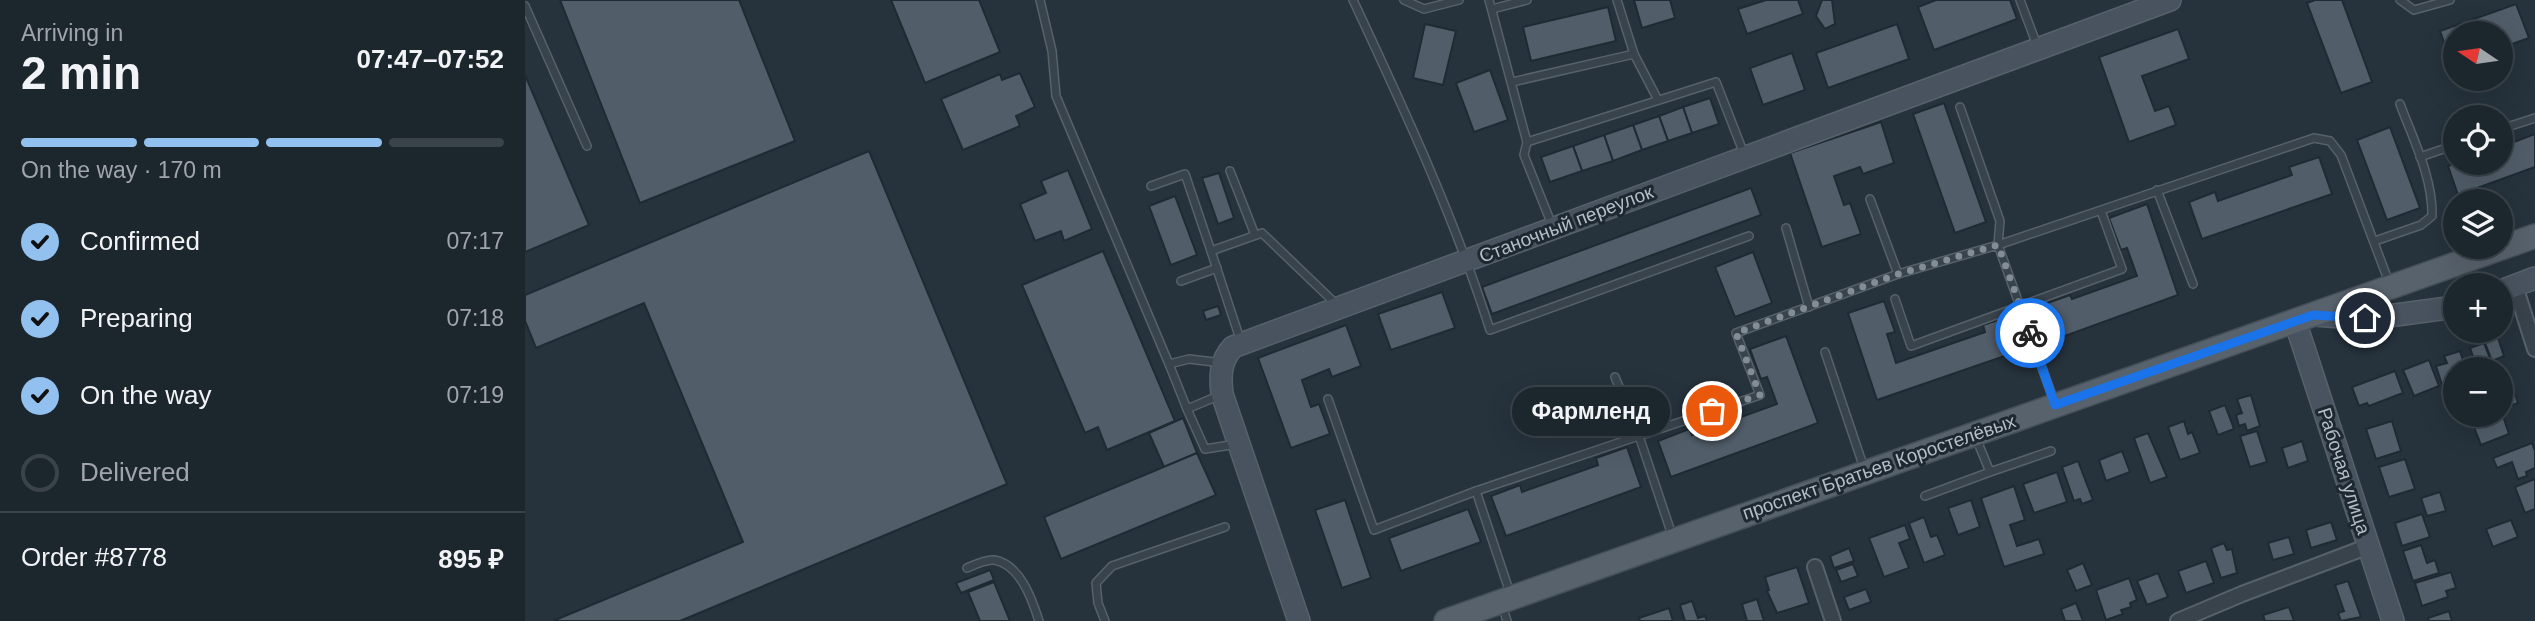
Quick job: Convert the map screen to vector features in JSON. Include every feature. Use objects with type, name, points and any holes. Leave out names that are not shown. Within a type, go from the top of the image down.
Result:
[{"type":"main road","name":"Станочный переулок","points":[[1223,363],[1226,354],[1233,347],[2170,0]]},
{"type":"main road","name":"проспект Братьев Коростелёвых","points":[[1446,621],[1506,607],[1673,539],[2535,236]]},
{"type":"main road","points":[[2513,287],[2535,278]]},
{"type":"main road","points":[[2398,286],[2405,293],[2409,304],[2420,313]]},
{"type":"main road","name":"проспект Братьев Коростелёвых","points":[[2304,318],[2365,318],[2443,309]]},
{"type":"main road","name":"Рабочая улица","points":[[2304,318],[2393,621]]},
{"type":"main road","points":[[1223,363],[1220,379],[1222,394],[1299,621]]},
{"type":"street","points":[[2513,300],[2535,349]]},
{"type":"street","points":[[2178,621],[2369,546]]},
{"type":"street","points":[[1815,567],[1833,621]]},
{"type":"lane","points":[[1040,0],[1052,51],[1056,96],[1187,409],[1205,449],[1238,444]]},
{"type":"lane","points":[[1353,0],[1420,143],[1468,261],[1490,330],[1749,236]]},
{"type":"lane","points":[[1403,0],[1424,9],[1459,0]]},
{"type":"lane","points":[[1489,0],[1527,142],[1524,155],[1554,229]]},
{"type":"lane","points":[[1492,9],[1527,0]]},
{"type":"lane","points":[[1617,0],[1634,54],[1658,100]]},
{"type":"lane","points":[[2020,0],[2038,49]]},
{"type":"lane","points":[[2400,0],[2414,10],[2450,0]]},
{"type":"lane","points":[[525,6],[587,146]]},
{"type":"lane","points":[[1512,82],[1634,54]]},
{"type":"lane","points":[[1527,142],[1716,82],[1745,157]]},
{"type":"lane","points":[[2375,241],[2421,225],[2432,216],[2432,202],[2420,156],[2400,104]]},
{"type":"lane","points":[[1960,107],[2000,221],[1998,245],[2055,405]]},
{"type":"lane","points":[[2513,125],[2535,118]]},
{"type":"lane","points":[[1328,399],[1374,530],[1476,491],[1760,395],[1736,333],[1898,274],[1998,245],[2314,138],[2330,141],[2340,155],[2375,241],[2398,286]]},
{"type":"lane","points":[[2420,156],[2443,149]]},
{"type":"lane","points":[[1230,172],[1255,236]]},
{"type":"lane","points":[[1151,186],[1185,174],[1242,344]]},
{"type":"lane","points":[[2157,190],[2193,284]]},
{"type":"lane","points":[[1870,199],[1898,274]]},
{"type":"lane","points":[[1895,299],[1911,345],[2122,269],[2101,211]]},
{"type":"lane","points":[[1786,228],[1809,307]]},
{"type":"lane","points":[[1212,251],[1262,233],[1341,308]]},
{"type":"lane","points":[[1181,281],[1217,268]]},
{"type":"lane","points":[[1825,352],[1865,472]]},
{"type":"lane","points":[[1169,364],[1189,359],[1223,363]]},
{"type":"lane","points":[[1615,377],[1639,436],[1673,539]]},
{"type":"lane","points":[[1187,409],[1222,394]]},
{"type":"lane","points":[[1974,434],[1990,472]]},
{"type":"lane","points":[[1925,496],[2051,451]]},
{"type":"lane","points":[[1476,491],[1506,607]]},
{"type":"lane","points":[[1105,621],[1098,603],[1097,583],[1112,566],[1225,527]]},
{"type":"lane","points":[[967,568],[991,559],[1009,565],[1021,580],[1039,621]]},
{"type":"building","points":[[560,0],[739,0],[795,141],[640,203]]},
{"type":"building","points":[[891,0],[979,0],[1000,52],[925,83]]},
{"type":"building","points":[[1634,0],[1670,0],[1675,18],[1642,28]]},
{"type":"building","points":[[1766,0],[1798,0],[1803,14],[1747,34],[1738,9]]},
{"type":"building","points":[[1822,0],[1832,0],[1835,24],[1825,29],[1816,16]]},
{"type":"building","points":[[1936,0],[2010,0],[2017,19],[1934,50],[1918,7]]},
{"type":"building","points":[[2315,0],[2342,0],[2372,82],[2341,93],[2307,3]]},
{"type":"building","points":[[2516,4],[2529,38],[2513,44],[2513,21],[2468,21]]},
{"type":"building","points":[[1608,7],[1616,41],[1531,61],[1523,27]]},
{"type":"building","points":[[1425,24],[1456,31],[1443,85],[1413,78]]},
{"type":"building","points":[[1897,24],[1909,59],[1828,88],[1816,53]]},
{"type":"building","points":[[2178,29],[2189,59],[2142,76],[2155,111],[2169,106],[2176,125],[2129,142],[2099,57]]},
{"type":"building","points":[[1792,53],[1805,90],[1763,105],[1750,68]]},
{"type":"building","points":[[1490,70],[1508,120],[1474,132],[1456,83]]},
{"type":"building","points":[[1020,73],[1035,107],[1016,116],[1020,126],[963,150],[941,99],[1000,74],[1002,80]]},
{"type":"building","points":[[525,75],[589,225],[525,252]]},
{"type":"building","points":[[1710,98],[1719,124],[1692,133],[1683,107]]},
{"type":"building","points":[[1944,103],[1986,222],[1955,233],[1913,114]]},
{"type":"building","points":[[1683,107],[1692,133],[1668,141],[1659,116]]},
{"type":"building","points":[[1659,116],[1668,141],[1642,150],[1633,125]]},
{"type":"building","points":[[1881,122],[1894,163],[1863,174],[1860,167],[1834,176],[1844,205],[1850,203],[1861,234],[1822,247],[1790,153]]},
{"type":"building","points":[[1633,125],[1642,150],[1613,161],[1604,135]]},
{"type":"building","points":[[2390,127],[2420,208],[2387,220],[2357,140]]},
{"type":"building","points":[[2535,134],[2535,167],[2513,175],[2513,142]]},
{"type":"building","points":[[1604,135],[1613,161],[1582,171],[1573,146]]},
{"type":"building","points":[[1573,146],[1582,171],[1550,182],[1541,157]]},
{"type":"building","points":[[869,151],[1007,484],[680,621],[553,621],[743,542],[644,303],[536,348],[525,321],[525,295]]},
{"type":"building","points":[[2319,157],[2332,194],[2202,239],[2189,202],[2215,192],[2218,201],[2292,175],[2289,167]]},
{"type":"building","points":[[1068,170],[1092,229],[1064,241],[1061,231],[1035,241],[1020,204],[1046,193],[1041,181]]},
{"type":"building","points":[[1219,173],[1234,218],[1218,224],[1202,178]]},
{"type":"building","points":[[2451,175],[2513,175],[2474,189],[2456,189]]},
{"type":"building","points":[[1751,188],[1761,215],[1492,314],[1482,287]]},
{"type":"building","points":[[1175,196],[1197,255],[1171,265],[1149,206]]},
{"type":"building","points":[[2147,204],[2178,295],[2051,341],[2039,306],[2070,295],[2072,299],[2137,276],[2127,248],[2121,250],[2109,218]]},
{"type":"building","points":[[1103,251],[1175,421],[1107,450],[1098,427],[1085,433],[1022,285]]},
{"type":"building","points":[[1753,252],[1772,303],[1735,317],[1715,267]]},
{"type":"building","points":[[1442,292],[1455,328],[1391,350],[1378,314]]},
{"type":"building","points":[[1884,301],[1895,332],[1887,334],[1896,363],[1985,332],[1983,325],[2013,315],[2025,349],[1877,400],[1848,313]]},
{"type":"building","points":[[1218,306],[1221,315],[1206,320],[1203,311]]},
{"type":"building","points":[[1346,325],[1361,366],[1332,377],[1329,369],[1302,380],[1311,407],[1319,404],[1330,434],[1291,448],[1258,358]]},
{"type":"building","points":[[1786,336],[1818,423],[1671,477],[1658,441],[1689,429],[1692,435],[1777,404],[1767,377],[1761,379],[1750,349]]},
{"type":"building","points":[[2484,343],[2489,357],[2473,357],[2470,348]]},
{"type":"building","points":[[2485,343],[2500,343],[2504,356],[2490,357]]},
{"type":"building","points":[[2460,351],[2462,357],[2444,357]]},
{"type":"building","points":[[2429,360],[2439,386],[2414,396],[2403,370]]},
{"type":"building","points":[[2443,364],[2443,388],[2436,366]]},
{"type":"building","points":[[2395,371],[2403,393],[2369,406],[2367,403],[2359,406],[2352,387]]},
{"type":"building","points":[[2513,389],[2518,403],[2513,405]]},
{"type":"building","points":[[2251,395],[2260,426],[2247,431],[2245,424],[2239,426],[2236,415],[2242,413],[2237,399]]},
{"type":"building","points":[[2225,405],[2234,429],[2218,435],[2209,411]]},
{"type":"building","points":[[1183,418],[1197,453],[1164,467],[1149,433]]},
{"type":"building","points":[[2184,421],[2188,434],[2192,432],[2200,453],[2180,460],[2168,427]]},
{"type":"building","points":[[2392,421],[2401,451],[2376,459],[2366,429]]},
{"type":"building","points":[[2474,427],[2507,427],[2509,434],[2481,445]]},
{"type":"building","points":[[2257,431],[2267,462],[2250,467],[2240,436]]},
{"type":"building","points":[[2148,433],[2167,477],[2150,483],[2134,438]]},
{"type":"building","points":[[2302,441],[2308,461],[2288,468],[2282,448]]},
{"type":"building","points":[[2532,443],[2535,468],[2526,472],[2527,476],[2518,479],[2512,462],[2497,468],[2493,458]]},
{"type":"building","points":[[1627,447],[1641,487],[1506,536],[1491,496],[1520,485],[1522,492],[1598,465],[1596,458]]},
{"type":"building","points":[[2122,451],[2130,472],[2106,481],[2099,460]]},
{"type":"building","points":[[1197,453],[1216,495],[1061,559],[1044,517]]},
{"type":"building","points":[[2405,459],[2415,489],[2389,497],[2379,467]]},
{"type":"building","points":[[2078,461],[2093,500],[2082,504],[2080,499],[2074,501],[2062,467]]},
{"type":"building","points":[[2057,472],[2067,502],[2034,513],[2023,484]]},
{"type":"building","points":[[2535,479],[2535,509],[2525,513],[2515,487]]},
{"type":"building","points":[[2014,486],[2025,520],[2010,525],[2017,546],[2039,539],[2044,554],[2004,567],[1981,498]]},
{"type":"building","points":[[2440,492],[2446,511],[2427,516],[2421,498]]},
{"type":"building","points":[[1345,500],[1371,578],[1342,588],[1315,510]]},
{"type":"building","points":[[1971,500],[1980,527],[1958,535],[1948,508]]},
{"type":"building","points":[[1468,509],[1481,542],[1401,571],[1389,538]]},
{"type":"building","points":[[2422,514],[2430,537],[2402,546],[2395,523]]},
{"type":"building","points":[[1924,517],[1931,537],[1937,535],[1945,555],[1924,563],[1909,523]]},
{"type":"building","points":[[2511,520],[2518,537],[2493,547],[2486,529]]},
{"type":"building","points":[[2331,522],[2337,540],[2311,548],[2306,530]]},
{"type":"building","points":[[1905,525],[1910,539],[1899,543],[1909,568],[1884,577],[1869,538]]},
{"type":"building","points":[[2289,537],[2294,554],[2273,560],[2268,543]]},
{"type":"building","points":[[2224,543],[2227,550],[2232,549],[2237,573],[2221,578],[2211,548]]},
{"type":"building","points":[[2421,545],[2427,563],[2435,560],[2439,573],[2413,581],[2403,551]]},
{"type":"building","points":[[1849,548],[1854,561],[1834,568],[1830,556]]},
{"type":"building","points":[[2206,561],[2214,583],[2186,593],[2178,571]]},
{"type":"building","points":[[2083,563],[2092,585],[2076,591],[2067,570]]},
{"type":"building","points":[[1853,564],[1858,576],[1841,582],[1836,570]]},
{"type":"building","points":[[1797,567],[1809,603],[1777,613],[1767,591],[1769,590],[1765,577]]},
{"type":"building","points":[[990,570],[994,580],[961,593],[956,583]]},
{"type":"building","points":[[2451,572],[2456,588],[2446,591],[2448,597],[2422,606],[2415,583]]},
{"type":"building","points":[[2158,573],[2168,597],[2147,605],[2137,581]]},
{"type":"building","points":[[2129,578],[2137,600],[2130,603],[2131,607],[2121,610],[2123,614],[2106,620],[2096,590]]},
{"type":"building","points":[[2348,581],[2361,617],[2341,621],[2338,613],[2344,611],[2335,585]]},
{"type":"building","points":[[994,582],[1010,621],[980,621],[968,592]]},
{"type":"building","points":[[1866,589],[1871,602],[1849,610],[1844,597]]},
{"type":"building","points":[[1757,599],[1764,621],[1747,621],[1742,604]]},
{"type":"building","points":[[1692,601],[1698,618],[1705,616],[1707,621],[1685,621],[1680,605]]},
{"type":"building","points":[[2076,603],[2083,621],[2065,621],[2061,609]]},
{"type":"building","points":[[2289,607],[2294,621],[2265,621],[2263,615]]},
{"type":"building","points":[[1669,608],[1673,621],[1640,621],[1639,618]]},
{"type":"building","points":[[2449,611],[2452,621],[2429,621],[2428,618]]},
{"type":"way so far","points":[[1712,411],[1760,395],[1736,333],[1898,274],[1998,245],[2030,333]]},
{"type":"place","name":"Фармленд","points":[[1712,411]]},
{"type":"route","points":[[2030,333],[2055,405],[2313,315],[2365,318]]}]
